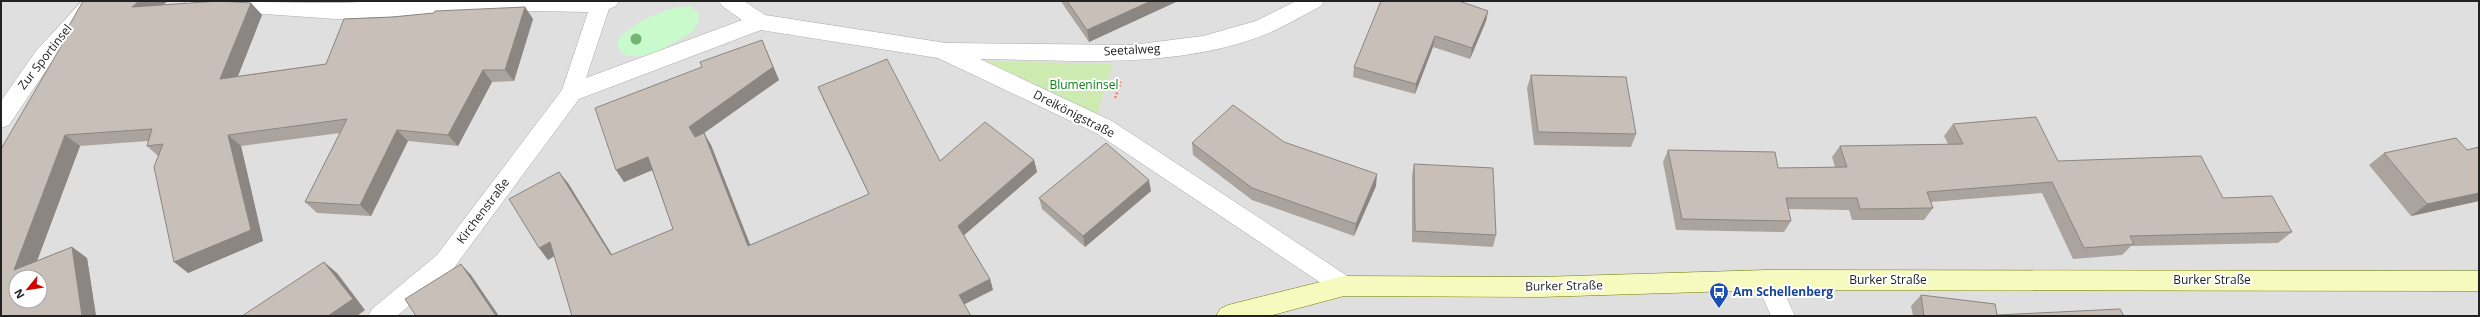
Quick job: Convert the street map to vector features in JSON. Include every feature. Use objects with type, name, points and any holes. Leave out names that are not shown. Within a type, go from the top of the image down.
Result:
[{"type":"main road","name":"Burker Straße","points":[[1228,316],[1344,286],[1540,287],[1767,280],[2479,281]]},
{"type":"street","name":"Zur Sportinsel","points":[[1,119],[29,75],[73,22],[95,1]]},
{"type":"street","points":[[195,1],[336,11],[535,3],[604,2]]},
{"type":"street","name":"Dreikönigstraße","points":[[729,1],[760,22],[942,50],[1104,127],[1344,286]]},
{"type":"street","name":"Seetalweg","points":[[942,50],[1132,53],[1203,44],[1262,27],[1314,1]]},
{"type":"street","name":"Kirchenstraße","points":[[380,316],[445,262],[571,93],[604,2]]},
{"type":"street","points":[[571,93],[760,22]]},
{"type":"street","points":[[1767,280],[1783,316]]},
{"type":"path","points":[[1104,127],[1132,53]]},
{"type":"shaded area","points":[[1,1],[2479,1],[2479,316],[1,316]]},
{"type":"green space","points":[[689,6],[698,12],[699,20],[694,30],[682,38],[649,56],[627,56],[619,49],[617,41],[623,34],[640,22],[659,13],[679,7]]},
{"type":"green space","name":"Blumeninsel","points":[[986,61],[1113,64],[1097,114]]},
{"type":"building","points":[[83,1],[139,1],[132,7],[219,1],[251,3],[220,79],[326,64],[344,19],[392,17],[434,13],[435,11],[525,7],[505,70],[483,70],[448,135],[397,130],[360,205],[305,202],[347,119],[228,135],[251,230],[174,262],[154,167],[163,144],[147,146],[152,129],[65,135],[14,269],[8,269],[8,309],[48,309],[48,269],[17,269],[72,247],[82,316],[1,316],[1,149],[70,31],[66,31]]},
{"type":"building","points":[[1067,1],[1151,1],[1087,30]]},
{"type":"building","points":[[1381,1],[1459,1],[1488,11],[1472,48],[1435,36],[1416,84],[1354,67]]},
{"type":"building","points":[[762,40],[773,67],[689,127],[695,137],[704,133],[748,246],[869,194],[818,87],[887,59],[940,161],[985,122],[1034,160],[958,226],[990,279],[959,295],[971,316],[572,316],[550,242],[539,248],[509,199],[559,172],[611,255],[673,229],[648,157],[616,170],[595,108],[702,67],[700,62]]},
{"type":"building","points":[[1531,75],[1626,77],[1636,134],[1538,132]]},
{"type":"building","points":[[1233,105],[1284,142],[1377,174],[1356,224],[1252,188],[1192,143]]},
{"type":"building","points":[[2036,117],[2058,161],[2201,156],[2223,198],[2272,196],[2292,232],[2130,236],[2134,244],[2084,248],[2052,182],[1927,192],[1933,208],[1860,209],[1857,198],[1786,198],[1791,221],[1682,219],[1668,150],[1775,152],[1778,168],[1847,167],[1840,146],[1963,144],[1953,124]]},
{"type":"building","points":[[2456,138],[2467,150],[2479,147],[2479,193],[2427,204],[2384,153]]},
{"type":"building","points":[[1106,143],[1149,180],[1083,236],[1039,198]]},
{"type":"building","points":[[1414,164],[1493,168],[1496,235],[1415,231]]},
{"type":"building","points":[[324,262],[353,299],[328,316],[242,316]]},
{"type":"building","points":[[461,264],[496,316],[416,316],[405,299]]},
{"type":"building","points":[[1921,295],[1995,304],[1997,315],[2120,309],[2124,316],[1924,316]]},
{"type":"place","name":"Am Schellenberg","points":[[1719,309]]}]
